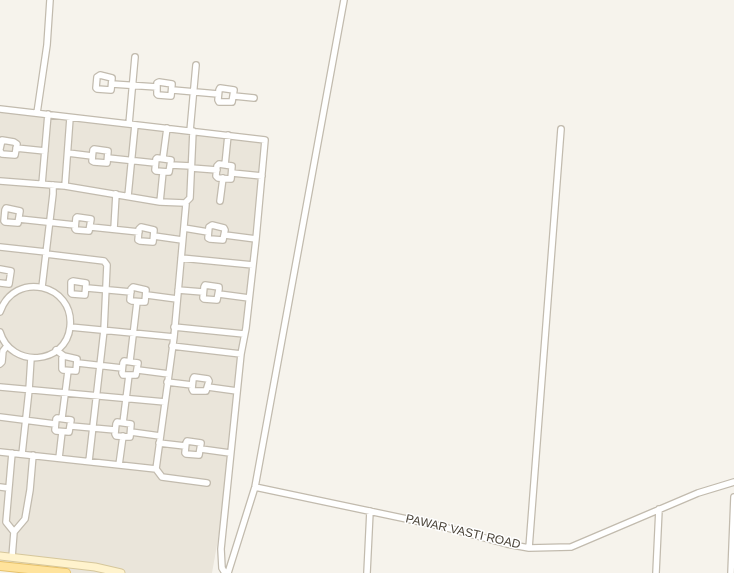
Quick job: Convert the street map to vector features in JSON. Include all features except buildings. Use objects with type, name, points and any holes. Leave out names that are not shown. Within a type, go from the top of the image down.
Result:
[{"type":"main road","points":[[0,566],[66,573]]},
{"type":"street","points":[[37,113],[47,45],[50,0]]},
{"type":"street","points":[[0,109],[265,140],[256,239],[230,453],[221,560],[222,568],[227,573],[255,487],[344,0]]},
{"type":"street","points":[[128,196],[131,161],[132,85],[135,57]]},
{"type":"street","points":[[196,65],[191,131],[190,198],[185,203],[174,337],[156,469],[162,477],[207,483]]},
{"type":"street","points":[[159,82],[171,83],[173,90],[170,97],[158,95],[156,91],[159,82]]},
{"type":"street","points":[[112,84],[157,87]]},
{"type":"street","points":[[222,88],[234,90],[234,96],[233,102],[231,103],[219,102],[218,100],[219,90],[222,88]]},
{"type":"street","points":[[173,90],[218,94]]},
{"type":"street","points":[[234,96],[254,98]]},
{"type":"street","points":[[42,184],[48,114]]},
{"type":"street","points":[[65,186],[70,118]]},
{"type":"street","points":[[163,158],[167,128]]},
{"type":"street","points":[[529,548],[552,263],[560,129]]},
{"type":"street","points":[[225,165],[228,135]]},
{"type":"street","points":[[4,140],[16,142],[16,148],[16,154],[2,154],[0,148],[1,142],[4,140]]},
{"type":"street","points":[[16,148],[45,151]]},
{"type":"street","points":[[94,149],[106,150],[109,153],[108,158],[108,162],[105,164],[92,161],[94,149]]},
{"type":"street","points":[[68,154],[92,156]]},
{"type":"street","points":[[108,158],[155,163]]},
{"type":"street","points":[[157,158],[163,158],[171,160],[170,172],[155,170],[157,158]]},
{"type":"street","points":[[219,164],[225,165],[232,166],[231,179],[216,176],[219,164]]},
{"type":"street","points":[[171,165],[217,170]]},
{"type":"street","points":[[160,202],[163,172]]},
{"type":"street","points":[[232,173],[262,176]]},
{"type":"street","points":[[220,201],[223,178]]},
{"type":"street","points":[[0,180],[65,186],[160,202],[185,203]]},
{"type":"street","points":[[42,287],[53,185]]},
{"type":"street","points":[[114,229],[116,194]]},
{"type":"street","points":[[6,208],[18,210],[20,212],[19,219],[19,222],[17,223],[5,222],[2,215],[6,208]]},
{"type":"street","points":[[77,217],[89,218],[92,221],[91,227],[88,232],[76,230],[75,225],[77,217]]},
{"type":"street","points":[[19,219],[75,225]]},
{"type":"street","points":[[212,225],[224,228],[224,234],[224,239],[222,241],[210,239],[208,238],[209,227],[212,225]]},
{"type":"street","points":[[91,227],[139,232]]},
{"type":"street","points":[[141,228],[153,229],[155,231],[154,236],[154,241],[152,242],[140,241],[138,237],[141,228]]},
{"type":"street","points":[[184,228],[208,232]]},
{"type":"street","points":[[224,234],[256,239]]},
{"type":"street","points":[[154,236],[182,240]]},
{"type":"street","points":[[0,247],[106,262],[108,268],[104,330],[89,461]]},
{"type":"street","points":[[181,258],[253,265]]},
{"type":"street","points":[[0,269],[11,271],[9,284],[15,292]]},
{"type":"street","points":[[62,299],[70,293],[71,282],[86,283],[87,288],[84,296],[70,293]]},
{"type":"street","points":[[0,283],[9,284]]},
{"type":"street","points":[[206,285],[219,287],[219,294],[218,299],[216,300],[204,299],[204,287],[206,285]]},
{"type":"street","points":[[0,312],[2,305],[15,292],[33,286],[42,287],[52,291],[62,299],[70,315],[70,327],[67,337],[61,346],[53,353],[42,357],[31,358],[19,355],[7,346],[0,332]]},
{"type":"street","points":[[133,287],[145,289],[147,291],[147,295],[145,302],[130,300],[133,287]]},
{"type":"street","points":[[87,288],[131,292]]},
{"type":"street","points":[[178,290],[203,292]]},
{"type":"street","points":[[219,294],[249,298]]},
{"type":"street","points":[[147,295],[177,299]]},
{"type":"street","points":[[130,361],[137,302]]},
{"type":"street","points":[[70,327],[174,337]]},
{"type":"street","points":[[174,327],[244,334]]},
{"type":"street","points":[[0,364],[2,362],[1,350],[7,346]]},
{"type":"street","points":[[172,346],[241,354]]},
{"type":"street","points":[[56,350],[64,356],[76,358],[78,360],[76,371],[62,369],[62,358],[64,356]]},
{"type":"street","points":[[22,454],[31,358]]},
{"type":"street","points":[[124,361],[130,361],[138,363],[136,375],[123,375],[122,368],[124,361]]},
{"type":"street","points":[[78,363],[122,368]]},
{"type":"street","points":[[138,370],[169,374]]},
{"type":"street","points":[[62,418],[68,371]]},
{"type":"street","points":[[123,423],[128,375]]},
{"type":"street","points":[[196,377],[208,379],[208,387],[205,392],[193,390],[193,379],[196,377]]},
{"type":"street","points":[[167,382],[192,385]]},
{"type":"street","points":[[0,387],[165,402]]},
{"type":"street","points":[[208,387],[237,391]]},
{"type":"street","points":[[0,417],[55,424]]},
{"type":"street","points":[[57,418],[62,418],[70,420],[71,426],[69,432],[55,430],[57,418]]},
{"type":"street","points":[[117,422],[123,423],[131,424],[130,437],[116,436],[115,430],[117,422]]},
{"type":"street","points":[[71,426],[115,430]]},
{"type":"street","points":[[59,458],[62,432]]},
{"type":"street","points":[[131,432],[160,436]]},
{"type":"street","points":[[119,465],[122,436]]},
{"type":"street","points":[[187,441],[199,442],[201,449],[199,455],[186,454],[184,450],[187,441]]},
{"type":"street","points":[[159,443],[185,446]]},
{"type":"street","points":[[201,449],[230,453]]},
{"type":"street","points":[[0,452],[156,469]]},
{"type":"street","points":[[12,453],[6,522],[14,532]]},
{"type":"street","points":[[12,557],[14,532],[25,519],[30,490],[33,455]]},
{"type":"street","name":"PAWAR VASTI ROAD","points":[[255,487],[440,526],[507,544],[529,548],[571,547],[698,493],[734,482]]},
{"type":"street","points":[[0,487],[8,488]]},
{"type":"street","points":[[731,573],[734,497]]},
{"type":"street","points":[[656,573],[659,509]]},
{"type":"street","points":[[367,573],[370,511]]},
{"type":"street","points":[[0,556],[95,566],[121,573]]},
{"type":"shaded area","points":[[0,110],[265,140],[225,500],[212,573],[53,573],[0,566]]}]
